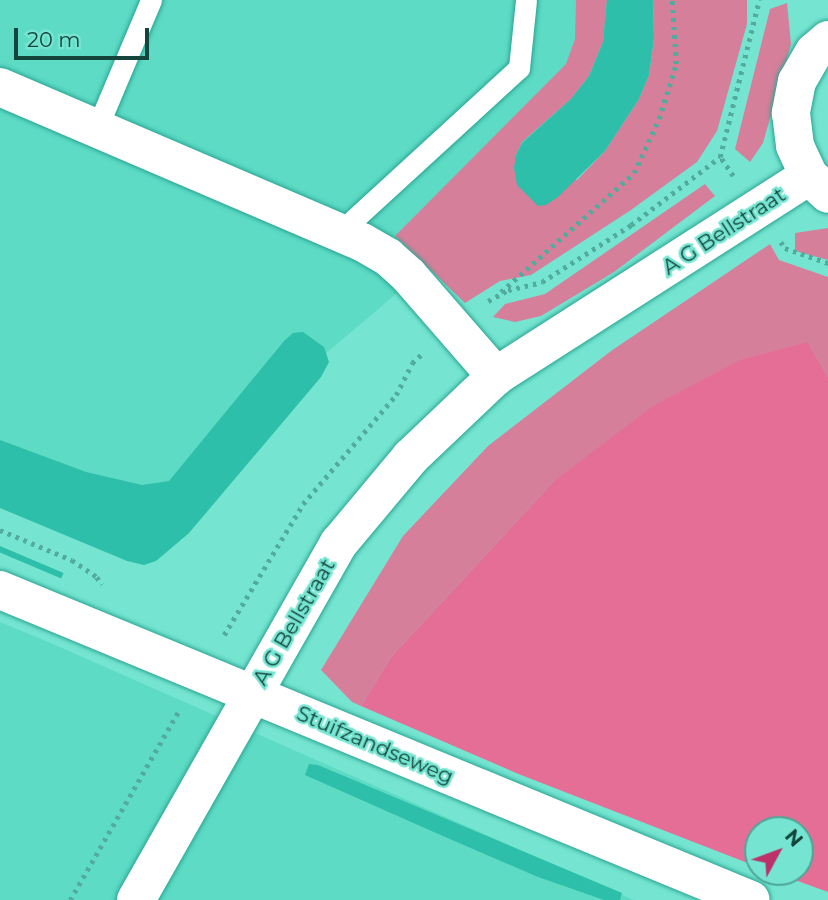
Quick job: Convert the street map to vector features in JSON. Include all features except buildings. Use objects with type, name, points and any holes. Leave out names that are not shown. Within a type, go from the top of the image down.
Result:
[{"type":"street","points":[[819,185],[795,146],[790,113],[797,81],[814,52],[828,40]]},
{"type":"street","points":[[0,87],[340,232],[388,257],[409,276],[496,376]]},
{"type":"street","name":"A G Bellstraat","points":[[136,900],[339,543],[411,457],[496,376],[819,185]]},
{"type":"street","name":"Stuifzandseweg","points":[[0,590],[201,674],[254,693],[428,769],[751,900]]},
{"type":"lane","points":[[97,128],[151,0]]},
{"type":"lane","points":[[340,232],[519,68],[526,0]]},
{"type":"path","points":[[498,295],[635,173],[659,119],[676,64],[672,0]]},
{"type":"path","points":[[720,157],[759,0]]},
{"type":"path","points":[[70,900],[201,674]]},
{"type":"shaded area","points":[[0,0],[621,0],[541,171],[291,383],[140,530],[0,477]]},
{"type":"shaded area","points":[[576,0],[607,0],[603,42],[589,76],[571,99],[522,142],[516,155],[577,180],[605,151],[639,99],[649,75],[654,38],[653,0],[747,0],[747,24],[717,131],[697,162],[631,210],[531,275],[500,281],[465,303],[395,236],[566,64],[575,39]]},
{"type":"shaded area","points":[[607,0],[653,0],[654,38],[649,75],[639,99],[605,151],[558,197],[546,205],[538,206],[517,185],[514,168],[516,155],[522,143],[571,99],[589,76],[603,42]]},
{"type":"shaded area","points":[[787,3],[791,44],[763,143],[750,162],[735,149],[770,9]]},
{"type":"shaded area","points":[[705,184],[715,196],[614,272],[541,316],[515,322],[493,317],[505,304],[545,294]]},
{"type":"shaded area","points":[[828,228],[828,260],[795,251],[795,233]]},
{"type":"shaded area","points":[[770,244],[779,260],[828,277],[828,377],[808,342],[553,482],[391,657],[361,706],[352,702],[321,670],[403,536],[488,446],[611,351]]},
{"type":"shaded area","points":[[303,332],[324,347],[329,362],[321,377],[189,533],[156,561],[144,565],[127,561],[0,508],[0,440],[86,472],[142,485],[169,481],[284,341],[293,333]]},
{"type":"shaded area","points":[[808,342],[828,377],[828,892],[812,886],[814,886],[814,816],[744,816],[744,862],[521,775],[361,706],[391,657],[553,482],[653,406],[740,360]]},
{"type":"shaded area","points":[[0,546],[64,573],[61,578],[0,553]]},
{"type":"shaded area","points":[[0,622],[53,644],[634,900],[0,900]]},
{"type":"shaded area","points":[[309,764],[318,765],[622,893],[620,900],[604,900],[538,877],[436,833],[305,775]]}]
